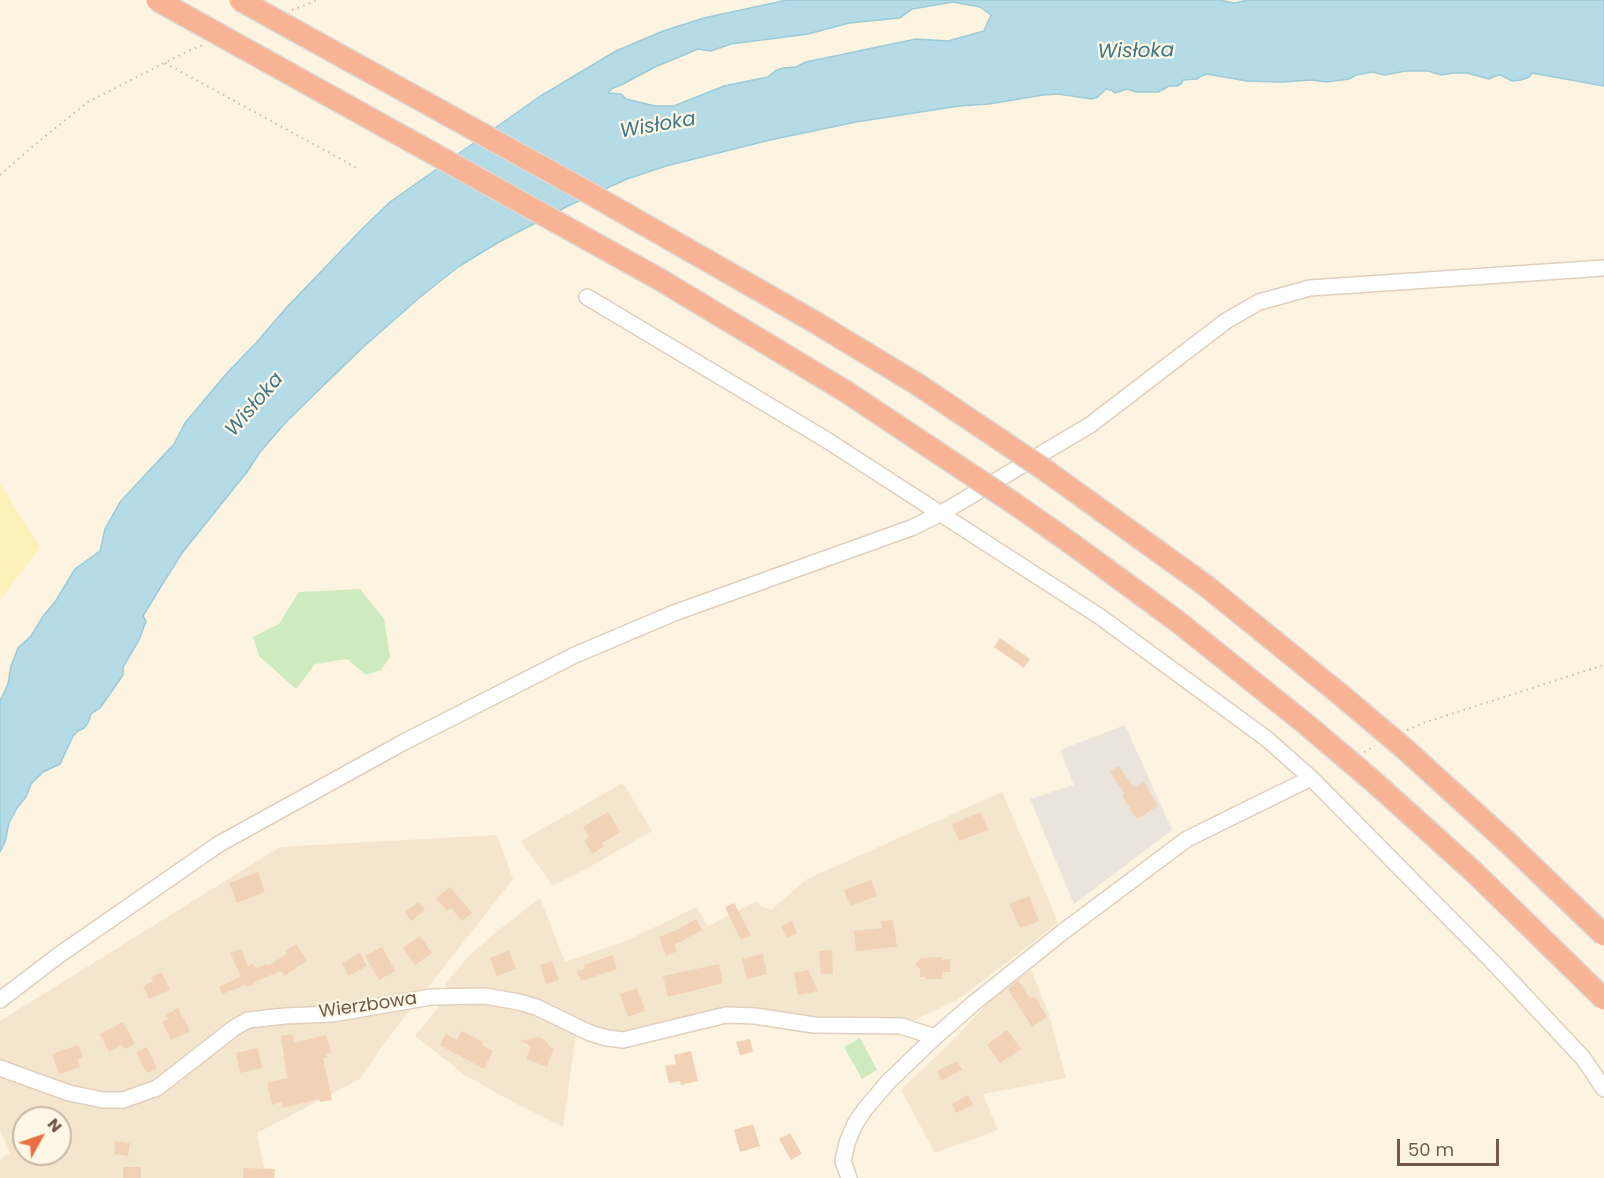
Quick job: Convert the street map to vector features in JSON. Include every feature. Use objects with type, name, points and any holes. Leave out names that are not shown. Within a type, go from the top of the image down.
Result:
[{"type":"highway","points":[[158,0],[669,284],[845,391],[1015,504],[1168,614],[1308,725],[1475,873],[1604,999]]},
{"type":"highway","points":[[240,0],[599,198],[813,321],[916,384],[1046,470],[1205,585],[1332,687],[1406,750],[1506,841],[1604,935]]},
{"type":"street","points":[[0,1000],[59,955],[219,843],[414,736],[575,655],[674,613],[911,528],[940,514],[1090,425],[1226,321],[1259,302],[1310,288],[1604,268]]},
{"type":"street","points":[[587,297],[825,439],[1099,616],[1267,739],[1311,778],[1500,969],[1583,1058],[1604,1089]]},
{"type":"street","points":[[849,1178],[843,1161],[847,1143],[855,1124],[865,1109],[889,1081],[974,1003],[1064,931],[1187,839],[1311,778]]},
{"type":"street","name":"Wierzbowa","points":[[0,1068],[69,1093],[103,1100],[123,1100],[157,1088],[234,1028],[248,1020],[332,1014],[431,997],[484,996],[519,1002],[536,1007],[590,1033],[623,1040],[726,1016],[755,1016],[814,1025],[900,1026],[935,1037]]},
{"type":"path","points":[[285,13],[318,0]]},
{"type":"path","points":[[0,175],[88,102],[210,42]]},
{"type":"path","points":[[165,63],[357,168]]},
{"type":"path","points":[[1402,733],[1423,723],[1604,665]]},
{"type":"path","points":[[1362,753],[1382,743]]},
{"type":"shaded area","points":[[1125,725],[1172,830],[1074,904],[1030,799],[1074,785],[1060,750]]},
{"type":"shaded area","points":[[621,784],[625,786],[652,831],[553,886],[521,841]]},
{"type":"shaded area","points":[[1002,792],[1057,924],[957,1000],[911,1022],[829,1020],[793,1016],[760,1008],[743,1008],[628,1035],[609,1033],[451,991],[445,985],[469,956],[540,898],[565,962],[626,941],[697,907],[708,926],[757,901],[760,906],[771,910],[807,879]]},
{"type":"shaded area","points":[[497,835],[513,879],[385,1042],[360,1079],[257,1133],[266,1178],[0,1178],[0,1159],[10,1153],[0,1129],[0,1021],[280,847]]},
{"type":"shaded area","points":[[1031,970],[1048,1012],[1066,1078],[983,1094],[998,1130],[935,1153],[901,1090],[1000,990]]},
{"type":"shaded area","points":[[482,1002],[522,1008],[576,1033],[563,1127],[465,1075],[415,1036],[442,1003]]},
{"type":"green space","points":[[360,589],[384,619],[390,657],[381,670],[366,675],[347,659],[315,664],[296,689],[259,656],[253,637],[279,624],[299,592]]},
{"type":"green space","points":[[860,1038],[877,1070],[862,1079],[844,1047]]},
{"type":"sand","points":[[0,484],[40,547],[0,600]]},
{"type":"water","name":"Wisłoka","points":[[787,0],[1219,0],[1234,3],[1249,0],[1604,0],[1604,86],[1532,73],[1529,77],[1512,81],[1501,75],[1489,79],[1467,73],[1441,75],[1428,71],[1406,71],[1384,75],[1373,72],[1356,75],[1349,79],[1326,82],[1312,80],[1247,81],[1207,74],[1197,79],[1183,80],[1177,86],[1169,86],[1158,92],[1136,92],[1127,89],[1115,93],[1106,89],[1098,97],[1092,99],[1058,94],[1043,95],[856,122],[770,140],[666,166],[627,179],[570,205],[499,242],[458,267],[360,350],[287,421],[260,452],[247,472],[182,553],[143,616],[146,621],[139,640],[123,667],[123,675],[100,708],[91,714],[84,728],[73,736],[60,764],[43,772],[31,784],[26,797],[9,823],[5,842],[0,852],[0,701],[8,684],[11,666],[18,648],[31,636],[75,569],[100,551],[105,529],[120,502],[174,444],[185,423],[227,373],[287,307],[390,202],[539,97],[616,51],[663,31],[704,18]],"holes":[[[953,2],[980,7],[991,15],[984,31],[948,41],[916,39],[806,62],[796,67],[775,71],[768,77],[724,86],[674,106],[655,106],[626,99],[621,94],[608,93],[611,89],[655,67],[698,49],[711,51],[731,44],[808,34],[849,23],[900,18],[912,9]]]},
{"type":"building","points":[[1000,638],[1030,659],[1024,668],[994,647]]},
{"type":"building","points":[[1119,766],[1134,788],[1144,782],[1158,806],[1137,819],[1122,796],[1125,794],[1110,772]]},
{"type":"building","points":[[608,812],[620,832],[602,843],[604,846],[592,854],[584,841],[589,837],[583,827]]},
{"type":"building","points":[[981,812],[988,830],[959,841],[952,824]]},
{"type":"building","points":[[258,872],[265,892],[237,903],[229,883]]},
{"type":"building","points":[[871,880],[877,896],[850,906],[844,890]]},
{"type":"building","points":[[450,887],[472,913],[462,921],[451,908],[447,911],[436,898]]},
{"type":"building","points":[[1029,896],[1039,921],[1020,928],[1009,904]]},
{"type":"building","points":[[418,902],[425,910],[411,921],[405,912]]},
{"type":"building","points":[[734,903],[751,935],[741,940],[725,907]]},
{"type":"building","points":[[696,919],[702,930],[674,945],[677,951],[666,956],[659,937]]},
{"type":"building","points":[[893,920],[897,947],[856,951],[854,931],[882,928],[881,921]]},
{"type":"building","points":[[792,921],[797,933],[787,938],[781,926]]},
{"type":"building","points":[[420,936],[432,953],[415,965],[403,948]]},
{"type":"building","points":[[296,944],[307,961],[297,968],[284,976],[281,971],[247,987],[246,985],[222,994],[219,987],[241,976],[230,953],[241,949],[248,966],[253,963],[256,968],[267,964],[268,966],[287,954],[285,951]]},
{"type":"building","points":[[382,947],[395,971],[379,980],[365,956]]},
{"type":"building","points":[[509,950],[516,969],[497,976],[490,958]]},
{"type":"building","points":[[832,950],[833,974],[821,974],[819,951]]},
{"type":"building","points":[[360,953],[367,966],[348,976],[342,963]]},
{"type":"building","points":[[763,954],[767,974],[747,979],[742,959]]},
{"type":"building","points":[[613,955],[617,969],[581,981],[577,971],[585,969],[584,965]]},
{"type":"building","points":[[941,957],[942,960],[950,959],[950,972],[942,972],[942,979],[920,977],[920,969],[915,965],[921,958]]},
{"type":"building","points":[[552,961],[559,980],[546,984],[540,965]]},
{"type":"building","points":[[719,964],[723,983],[668,997],[663,976]]},
{"type":"building","points":[[808,970],[818,991],[798,995],[794,973]]},
{"type":"building","points":[[162,972],[170,990],[149,999],[143,986],[153,982],[151,977]]},
{"type":"building","points":[[1018,980],[1030,999],[1034,996],[1047,1017],[1032,1027],[1008,989]]},
{"type":"building","points":[[637,988],[645,1011],[628,1017],[620,994]]},
{"type":"building","points":[[178,1008],[190,1031],[171,1040],[162,1022],[168,1019],[166,1015]]},
{"type":"building","points":[[123,1022],[135,1044],[125,1049],[122,1045],[109,1052],[100,1034]]},
{"type":"building","points":[[1007,1030],[1021,1049],[1000,1063],[987,1045]]},
{"type":"building","points":[[462,1031],[483,1042],[482,1045],[493,1051],[484,1069],[440,1045],[446,1034],[457,1040]]},
{"type":"building","points":[[293,1034],[294,1043],[326,1035],[331,1052],[326,1054],[327,1058],[323,1058],[332,1100],[320,1102],[319,1099],[283,1108],[282,1102],[272,1105],[267,1083],[287,1078],[281,1036]]},
{"type":"building","points":[[539,1037],[554,1048],[547,1067],[526,1059],[531,1046],[521,1041]]},
{"type":"building","points":[[750,1039],[753,1052],[740,1055],[736,1042]]},
{"type":"building","points":[[78,1045],[83,1057],[77,1059],[80,1067],[59,1074],[52,1054]]},
{"type":"building","points":[[147,1047],[157,1068],[147,1073],[136,1052]]},
{"type":"building","points":[[258,1048],[262,1068],[240,1073],[236,1053]]},
{"type":"building","points":[[691,1051],[698,1081],[681,1085],[680,1081],[669,1083],[665,1066],[676,1064],[674,1055]]},
{"type":"building","points":[[957,1061],[962,1070],[942,1080],[937,1071]]},
{"type":"building","points":[[968,1095],[973,1105],[956,1113],[952,1104]]},
{"type":"building","points":[[753,1124],[760,1146],[740,1152],[734,1130]]},
{"type":"building","points":[[790,1133],[802,1154],[791,1160],[779,1139]]},
{"type":"building","points":[[115,1141],[130,1143],[128,1156],[114,1154]]},
{"type":"building","points":[[123,1167],[141,1167],[141,1178],[123,1178]]},
{"type":"building","points":[[243,1168],[275,1169],[274,1178],[243,1178]]}]
